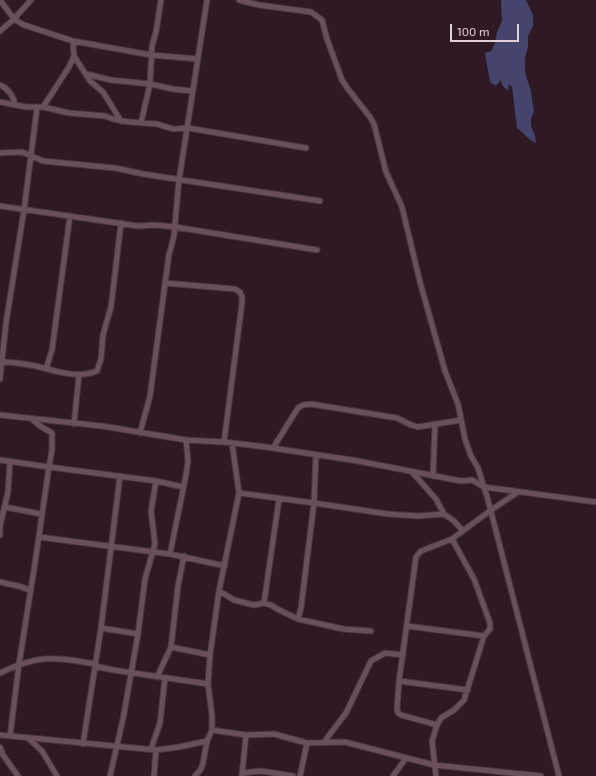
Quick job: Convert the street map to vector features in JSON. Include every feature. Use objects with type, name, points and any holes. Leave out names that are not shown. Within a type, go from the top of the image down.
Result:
[{"type":"street","points":[[0,0],[14,19],[24,25],[73,41],[151,55],[197,59]]},
{"type":"street","points":[[0,31],[14,19],[31,0]]},
{"type":"street","points":[[141,123],[150,84],[152,46],[156,32],[161,0]]},
{"type":"street","points":[[140,433],[150,396],[169,254],[172,248],[175,227],[179,180],[207,0]]},
{"type":"street","points":[[239,0],[259,5],[311,12],[322,20],[333,57],[342,80],[374,124],[386,172],[402,207],[435,337],[445,371],[458,404],[465,439],[471,456],[478,468],[491,510],[559,776]]},
{"type":"street","points":[[43,108],[69,67],[74,56],[73,41]]},
{"type":"street","points":[[74,56],[90,81],[103,92],[120,121]]},
{"type":"street","points":[[86,74],[111,80],[150,84],[192,91]]},
{"type":"street","points":[[0,85],[12,96],[15,105]]},
{"type":"street","points":[[0,102],[69,113],[105,116],[120,121],[157,124],[173,129],[188,128],[306,148]]},
{"type":"street","points":[[0,379],[6,323],[24,210],[37,108]]},
{"type":"street","points":[[0,153],[22,152],[43,161],[118,168],[179,180],[320,201]]},
{"type":"street","points":[[0,206],[138,226],[155,225],[175,227],[317,250]]},
{"type":"street","points":[[46,369],[52,350],[70,216]]},
{"type":"street","points":[[2,362],[20,363],[79,375],[97,371],[101,359],[103,335],[111,307],[121,223]]},
{"type":"street","points":[[165,283],[235,289],[240,292],[242,297],[224,442]]},
{"type":"street","points":[[74,424],[79,375]]},
{"type":"street","points":[[273,448],[298,408],[304,405],[311,404],[397,418],[418,427],[461,420]]},
{"type":"street","points":[[0,415],[102,426],[186,440],[224,442],[273,448],[412,471],[461,481],[472,480],[484,487],[596,502]]},
{"type":"street","points":[[10,736],[18,664],[31,591],[41,514],[52,450],[52,433],[32,419]]},
{"type":"street","points":[[433,476],[435,424]]},
{"type":"street","points":[[170,554],[188,461],[186,440]]},
{"type":"street","points":[[195,776],[204,763],[208,740],[212,730],[212,715],[208,684],[210,656],[224,566],[239,493],[232,443]]},
{"type":"street","points":[[298,619],[314,502],[316,455]]},
{"type":"street","points":[[0,460],[156,481],[183,487]]},
{"type":"street","points":[[0,535],[10,476],[10,461]]},
{"type":"street","points":[[412,471],[436,500],[444,514],[454,521],[463,531]]},
{"type":"street","points":[[83,744],[96,665],[120,476]]},
{"type":"street","points":[[110,776],[123,719],[138,634],[145,579],[155,544],[151,511],[156,481]]},
{"type":"street","points":[[437,725],[398,713],[399,681],[416,558],[421,551],[452,539],[518,492]]},
{"type":"street","points":[[239,493],[314,502],[388,514],[418,516],[444,514]]},
{"type":"street","points":[[264,603],[279,499]]},
{"type":"street","points":[[5,507],[41,514]]},
{"type":"street","points":[[39,537],[184,556],[224,566]]},
{"type":"street","points":[[436,776],[432,741],[437,725],[441,718],[454,710],[464,700],[484,636],[490,629],[490,623],[474,579],[452,539]]},
{"type":"street","points":[[157,677],[171,647],[178,586],[184,556]]},
{"type":"street","points":[[0,582],[22,587],[31,591]]},
{"type":"street","points":[[220,591],[234,600],[254,604],[264,603],[271,605],[298,619],[343,629],[371,632]]},
{"type":"street","points":[[407,626],[484,636]]},
{"type":"street","points":[[101,628],[138,634]]},
{"type":"street","points":[[171,647],[210,656]]},
{"type":"street","points":[[324,742],[346,713],[371,661],[385,653],[403,655]]},
{"type":"street","points":[[0,672],[18,664],[51,658],[61,658],[131,673],[208,684]]},
{"type":"street","points":[[154,776],[154,749],[160,723],[165,678]]},
{"type":"street","points":[[399,681],[468,690]]},
{"type":"street","points":[[212,730],[246,735],[274,734],[308,743],[345,742],[434,765],[541,776]]},
{"type":"street","points":[[0,735],[83,744],[154,749],[179,747],[208,740]]},
{"type":"street","points":[[246,735],[242,774],[262,770],[268,774],[293,776]]},
{"type":"street","points":[[28,738],[42,751],[57,776]]},
{"type":"street","points":[[300,776],[308,743]]},
{"type":"street","points":[[0,747],[2,755],[18,776]]},
{"type":"street","points":[[393,776],[406,758]]},
{"type":"street","points":[[477,776],[478,770]]},
{"type":"shaded area","points":[[501,0],[526,0],[533,15],[533,26],[528,36],[528,47],[525,58],[525,73],[531,91],[534,112],[531,118],[531,126],[536,143],[517,128],[512,87],[509,84],[508,91],[502,85],[501,80],[496,86],[490,82],[485,53],[491,51],[502,21]]}]
